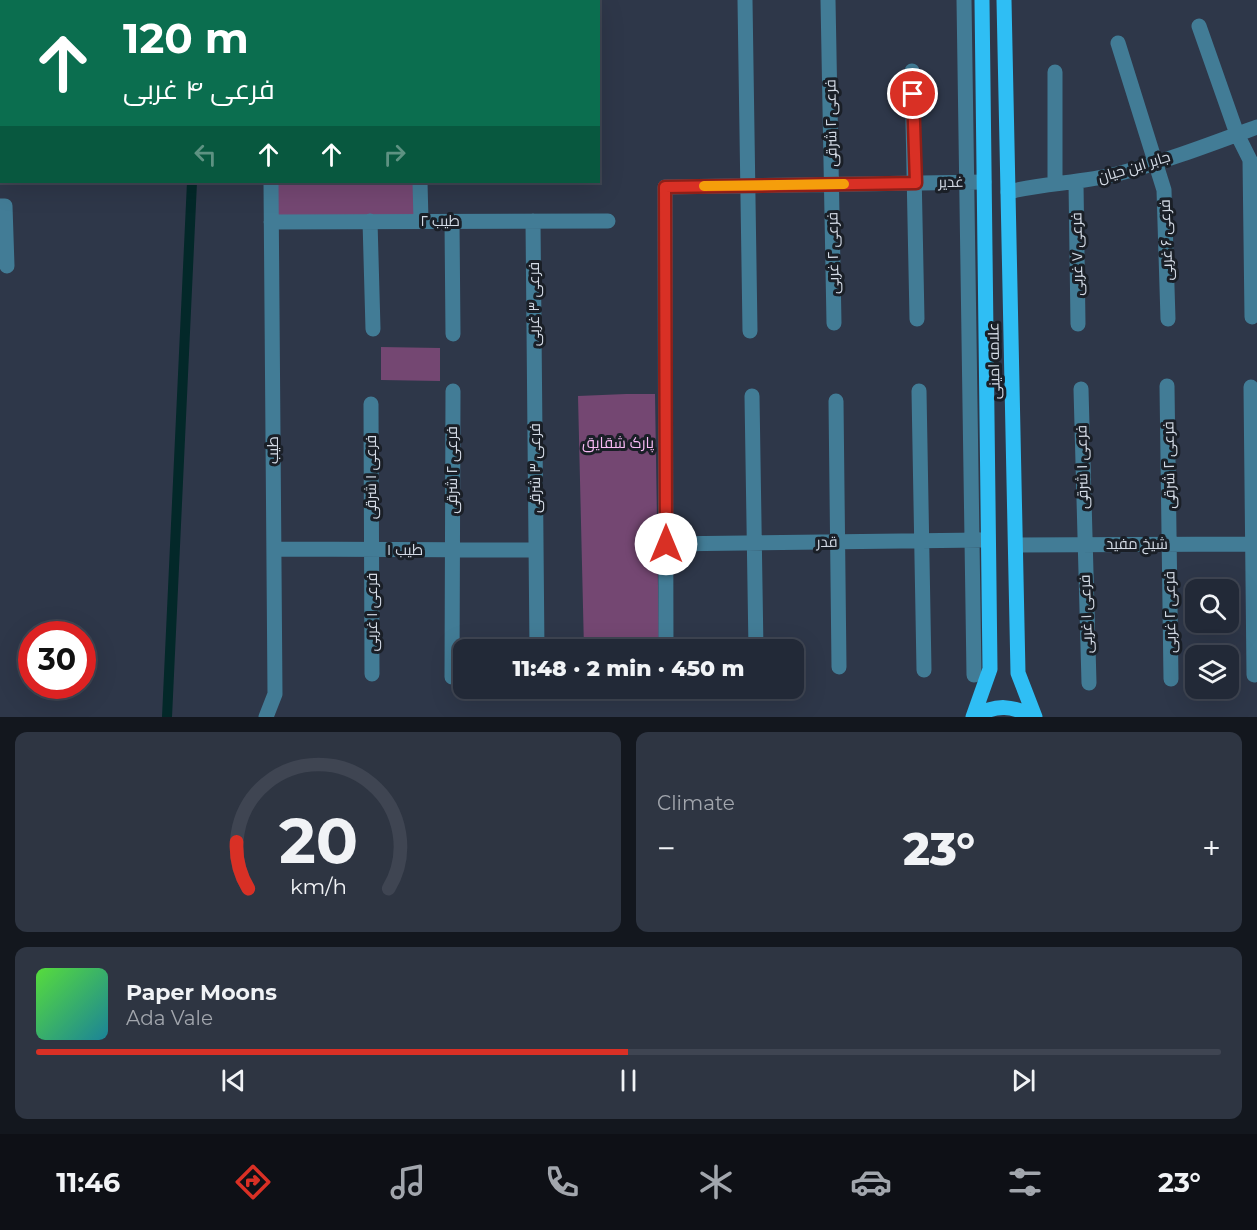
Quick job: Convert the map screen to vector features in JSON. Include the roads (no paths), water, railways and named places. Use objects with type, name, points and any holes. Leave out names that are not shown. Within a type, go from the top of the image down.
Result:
[{"type":"main road","name":"علامه امینی","points":[[974,717],[990,669],[982,0]]},
{"type":"main road","name":"علامه امینی","points":[[1004,0],[1018,673],[1035,717]]},
{"type":"main road","points":[[987,444],[1014,444]]},
{"type":"main road","points":[[974,717],[1000,706],[1016,708],[1035,717]]},
{"type":"street","points":[[745,0],[750,331]]},
{"type":"street","name":"فرعی ۲ شرقی","points":[[828,0],[832,184]]},
{"type":"street","points":[[964,0],[974,675]]},
{"type":"street","points":[[1199,26],[1237,134],[1250,160],[1252,317]]},
{"type":"street","name":"فرعی ۶ غربی","points":[[1118,44],[1164,190],[1168,319]]},
{"type":"street","points":[[912,71],[917,319]]},
{"type":"street","points":[[1055,72],[1055,183]]},
{"type":"street","name":"جابر ابن حیان","points":[[1008,192],[1055,183],[1076,183],[1119,174],[1257,127]]},
{"type":"street","name":"غدیر","points":[[666,544],[665,187],[984,182]]},
{"type":"street","name":"طیب","points":[[266,717],[275,694],[271,183]]},
{"type":"street","points":[[420,183],[421,221]]},
{"type":"street","name":"فرعی ۷ غربی","points":[[1076,183],[1077,324]]},
{"type":"street","name":"فرعی ۲ غربی","points":[[832,184],[834,323]]},
{"type":"street","points":[[0,206],[5,206],[7,266]]},
{"type":"street","points":[[370,221],[373,329]]},
{"type":"street","points":[[452,221],[453,334]]},
{"type":"street","name":"فرعی ۳ غربی","points":[[533,221],[534,386]]},
{"type":"street","name":"طیب ۲","points":[[271,222],[608,221]]},
{"type":"street","name":"فرعی ۳ شرقی","points":[[534,386],[535,550]]},
{"type":"street","name":"فرعی ۲ شرقی","points":[[1167,386],[1170,544]]},
{"type":"street","points":[[1251,387],[1255,544],[1254,675]]},
{"type":"street","name":"فرعی ۱ شرقی","points":[[1081,389],[1084,544]]},
{"type":"street","name":"فرعی ۲ شرقی","points":[[452,550],[453,391]]},
{"type":"street","points":[[919,391],[924,670]]},
{"type":"street","points":[[752,396],[756,639]]},
{"type":"street","points":[[836,401],[839,667]]},
{"type":"street","name":"فرعی ۱ شرقی","points":[[371,404],[372,549]]},
{"type":"street","name":"قدر","points":[[666,544],[989,540]]},
{"type":"street","points":[[666,544],[666,639]]},
{"type":"street","name":"فرعی ۱ غربی","points":[[1084,544],[1089,682]]},
{"type":"street","name":"فرعی ۲ غربی","points":[[1170,544],[1171,679]]},
{"type":"street","name":"شیخ مفید","points":[[1016,545],[1255,544]]},
{"type":"street","name":"طیب ۱","points":[[274,549],[535,550]]},
{"type":"street","name":"فرعی ۱ غربی","points":[[372,549],[372,674]]},
{"type":"street","points":[[452,550],[452,677]]},
{"type":"street","points":[[535,550],[537,639]]},
{"type":"street","points":[[275,694],[278,717]]},
{"type":"waterway","points":[[167,717],[192,183]]},
{"type":"park label","name":"پارک شقایق","points":[[618,443]]}]
